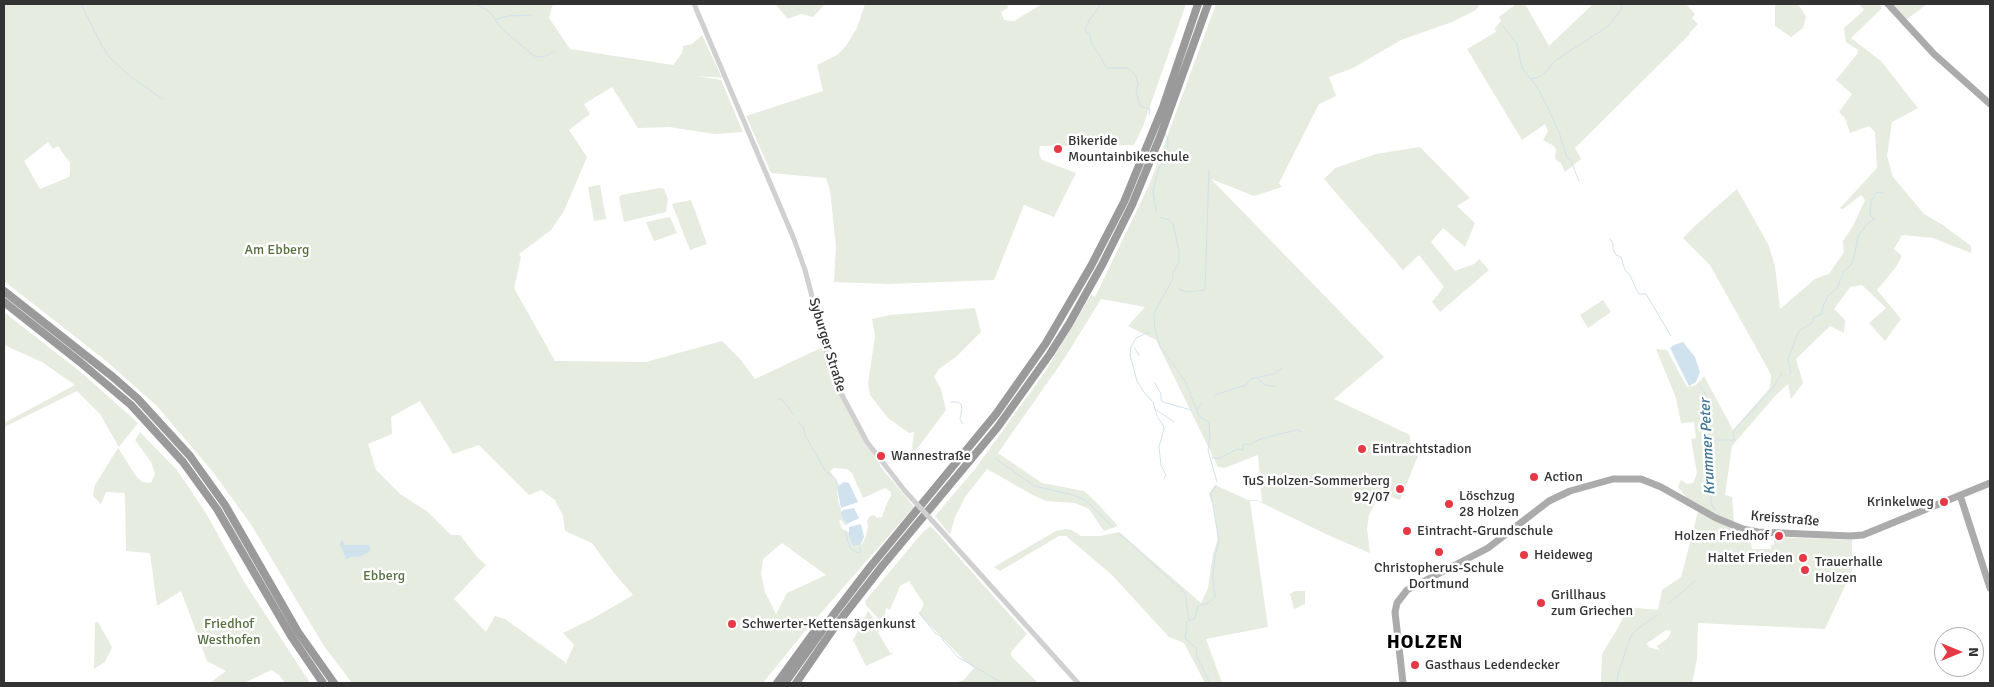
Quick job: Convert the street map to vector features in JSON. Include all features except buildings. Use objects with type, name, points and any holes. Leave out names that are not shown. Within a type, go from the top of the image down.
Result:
[{"type":"highway","points":[[796,683],[858,596],[998,428],[1050,354],[1102,265],[1160,137],[1198,4]]},
{"type":"highway","points":[[1180,71],[1208,4]]},
{"type":"highway","points":[[786,683],[834,614],[870,567],[956,465],[1021,380],[1070,303],[1128,204]]},
{"type":"highway","points":[[4,291],[112,376],[144,406],[190,456],[230,513],[298,632],[334,683]]},
{"type":"highway","points":[[4,302],[106,383],[131,405],[171,447],[217,509],[291,636],[323,683]]},
{"type":"highway","points":[[801,683],[839,628],[913,531]]},
{"type":"highway","points":[[774,683],[820,625],[834,614]]},
{"type":"highway","points":[[777,683],[783,673]]},
{"type":"main road","points":[[1888,4],[1934,54],[1990,104]]},
{"type":"main road","name":"Kreisstraße","points":[[1403,683],[1395,612],[1397,603],[1406,590],[1488,548],[1550,501],[1570,491],[1613,479],[1641,479],[1661,487],[1716,518],[1744,529],[1758,532],[1850,536],[1863,535],[1990,483]]},
{"type":"main road","points":[[1960,495],[1990,588]]},
{"type":"street","name":"Syburger Straße","points":[[694,4],[794,239],[805,270],[828,356],[841,393],[867,442],[905,491],[1078,683]]},
{"type":"green space","name":"Am Ebberg","points":[[4,4],[556,4],[552,6],[549,18],[570,49],[673,65],[682,53],[683,46],[692,44],[702,35],[722,78],[697,76],[721,80],[743,132],[715,134],[669,127],[638,128],[612,87],[584,104],[590,114],[569,130],[587,157],[564,211],[551,230],[519,254],[521,257],[514,288],[555,361],[646,362],[722,341],[740,359],[755,379],[823,347],[858,428],[881,467],[914,507],[805,631],[763,683],[352,683],[324,646],[252,526],[213,472],[156,405],[105,360],[4,281]],"holes":[[[48,142],[53,149],[58,146],[70,163],[69,177],[40,189],[24,161]],[[420,401],[453,454],[479,445],[529,495],[541,490],[555,500],[563,516],[565,531],[592,543],[633,595],[592,619],[563,633],[574,645],[565,665],[565,662],[505,619],[495,616],[486,632],[454,599],[486,565],[477,557],[460,535],[451,535],[428,512],[400,494],[376,470],[368,444],[392,434],[391,417]],[[834,468],[847,469],[852,473],[863,498],[885,488],[891,492],[882,517],[870,516],[867,521],[866,536],[862,544],[853,546],[849,532],[842,529],[839,521],[841,520],[846,526],[847,524],[838,500],[837,487],[839,485],[830,471]],[[782,543],[826,575],[787,593],[776,614],[765,592],[761,574],[763,559]]]},
{"type":"green space","points":[[775,4],[825,4],[813,17],[801,14],[788,19]]},
{"type":"green space","points":[[865,4],[1007,4],[1008,8],[1001,12],[1004,20],[1014,21],[1042,4],[1186,4],[1143,126],[1134,145],[1040,146],[1039,154],[1042,160],[1076,173],[1054,217],[1024,205],[994,280],[888,284],[834,282],[836,246],[830,190],[826,178],[771,173],[746,116],[823,91],[817,65],[837,55],[846,46],[857,28]]},
{"type":"green space","points":[[1216,4],[1480,4],[1476,10],[1452,22],[1401,40],[1353,68],[1329,77],[1336,96],[1319,104],[1279,183],[1282,187],[1254,196],[1211,179],[1384,357],[1334,399],[1410,435],[1410,444],[1420,451],[1400,500],[1380,493],[1369,515],[1367,528],[1370,553],[1258,501],[1250,501],[1268,627],[1206,639],[1222,683],[1205,683],[1184,643],[1169,637],[1111,574],[1066,536],[1059,536],[1000,571],[994,567],[1056,531],[1072,530],[1081,536],[1100,536],[1119,532],[1201,603],[1208,588],[1213,554],[1218,538],[1214,510],[1209,494],[1215,485],[1248,500],[1257,500],[1262,502],[1258,455],[1224,468],[1218,467],[1156,340],[1128,326],[1145,307],[1101,299],[1064,359],[998,453],[1042,483],[1084,491],[1118,526],[1104,531],[1089,509],[1075,503],[1046,501],[987,469],[965,497],[955,517],[950,535],[935,516],[975,469],[1045,372],[1091,295],[1095,297],[1150,183]]},
{"type":"green space","points":[[1516,4],[1525,4],[1549,46],[1593,4],[1686,4],[1695,14],[1692,18],[1698,24],[1575,148],[1581,159],[1565,172],[1561,163],[1555,159],[1556,149],[1554,146],[1543,140],[1548,131],[1545,124],[1522,140],[1467,49],[1496,32],[1495,28],[1501,21],[1499,17]]},
{"type":"green space","points":[[1775,4],[1798,4],[1806,16],[1803,28],[1791,37],[1775,26]]},
{"type":"green space","points":[[1859,4],[1879,4],[1882,8],[1851,38],[1881,61],[1918,108],[1892,122],[1887,156],[1893,177],[1924,214],[1943,225],[1971,246],[1971,253],[1933,238],[1902,235],[1894,249],[1902,256],[1896,267],[1877,290],[1901,319],[1885,341],[1869,323],[1886,308],[1862,285],[1850,287],[1834,309],[1845,320],[1844,333],[1830,326],[1796,359],[1803,383],[1791,399],[1788,384],[1775,396],[1732,446],[1725,495],[1732,497],[1734,522],[1687,498],[1678,487],[1681,480],[1687,484],[1693,483],[1697,473],[1691,439],[1696,438],[1694,422],[1681,423],[1676,398],[1656,349],[1667,350],[1687,387],[1696,385],[1704,376],[1733,430],[1770,388],[1771,375],[1710,265],[1683,238],[1737,189],[1768,244],[1775,266],[1780,309],[1815,279],[1829,274],[1844,252],[1843,241],[1853,226],[1865,200],[1861,195],[1843,209],[1840,208],[1877,168],[1875,132],[1869,126],[1850,133],[1845,118],[1839,112],[1852,94],[1836,80],[1858,53],[1858,50],[1846,42],[1844,28],[1864,10]]},
{"type":"green space","points":[[1892,4],[1927,4],[1906,20]]},
{"type":"green space","points":[[1420,147],[1470,198],[1457,206],[1475,223],[1465,247],[1443,228],[1431,242],[1455,271],[1474,264],[1479,259],[1489,270],[1440,312],[1432,302],[1444,287],[1419,255],[1403,270],[1324,179],[1335,168],[1376,154]]},
{"type":"green space","points":[[600,185],[606,219],[594,221],[588,187]]},
{"type":"green space","points":[[660,188],[664,189],[668,199],[666,212],[624,222],[619,198],[621,195]]},
{"type":"green space","points":[[691,200],[707,244],[690,250],[672,204]]},
{"type":"green space","points":[[670,217],[677,233],[654,241],[646,222]]},
{"type":"green space","points":[[1603,300],[1611,312],[1588,328],[1580,315]]},
{"type":"green space","points":[[975,308],[981,332],[957,356],[939,369],[934,377],[941,389],[946,410],[911,457],[914,432],[909,433],[888,418],[870,395],[868,384],[875,336],[872,319],[890,315]]},
{"type":"green space","points":[[4,312],[82,373],[138,423],[119,447],[100,414],[77,391],[4,427],[4,423],[75,385],[42,362],[4,345]]},
{"type":"green space","name":"Friedhof Westhofen","points":[[140,432],[176,469],[188,486],[207,515],[243,580],[310,683],[285,683],[279,675],[271,670],[244,683],[210,683],[226,671],[207,661],[181,591],[157,606],[150,553],[126,551],[125,493],[106,492],[101,504],[93,496],[95,485],[118,448],[136,476],[142,482],[151,483],[155,474],[151,462],[135,440]]},
{"type":"green space","points":[[1698,512],[1749,533],[1752,549],[1771,549],[1771,545],[1774,545],[1774,537],[1852,540],[1852,571],[1825,629],[1698,623],[1697,659],[1692,683],[1601,683],[1602,654],[1628,607],[1658,610],[1662,590],[1681,577]],"holes":[[[1666,630],[1671,631],[1668,638],[1657,646],[1660,650],[1648,647],[1649,645],[1646,644]]]},
{"type":"green space","points":[[931,526],[1027,634],[1011,652],[1011,656],[1038,683],[955,683],[964,680],[974,668],[919,614],[924,604],[909,581],[900,586],[890,610],[886,608],[883,624],[866,605],[865,601],[923,532]]},
{"type":"green space","points":[[1295,591],[1305,591],[1305,604],[1294,609],[1290,594]]},
{"type":"green space","points":[[868,611],[882,629],[878,632],[890,653],[894,653],[866,666],[853,640]]},
{"type":"green space","points":[[98,622],[112,647],[105,662],[94,669],[95,623]]},
{"type":"water","points":[[1683,342],[1695,357],[1700,372],[1696,382],[1689,386],[1670,348]]},
{"type":"water","points":[[844,482],[849,483],[858,502],[841,508],[837,487]]},
{"type":"water","points":[[854,508],[859,518],[847,524],[841,513],[843,510]]},
{"type":"water","points":[[861,524],[864,537],[860,545],[853,546],[849,537],[849,527]]},
{"type":"water","points":[[342,539],[345,545],[369,545],[371,551],[358,557],[346,559],[340,544]]},
{"type":"waterway","points":[[81,4],[110,58],[131,77],[163,99]]},
{"type":"waterway","points":[[477,4],[490,12],[501,28],[534,56],[543,57],[555,51]]},
{"type":"waterway","points":[[1101,4],[1089,21],[1085,29],[1086,32],[1090,34],[1091,42],[1107,68],[1128,68],[1136,76],[1138,84],[1136,91],[1140,106],[1150,109],[1149,115]]},
{"type":"waterway","points":[[1531,79],[1542,76],[1556,60],[1607,27],[1621,10],[1622,4]]},
{"type":"waterway","points":[[496,19],[509,16],[531,15]]},
{"type":"waterway","name":"Krummer Peter","points":[[1503,26],[1517,44],[1522,68],[1537,87],[1547,106],[1560,135],[1567,158],[1570,159],[1579,181]]},
{"type":"waterway","points":[[1156,211],[1153,191],[1159,167],[1166,164],[1167,161],[1168,140],[1165,133]]},
{"type":"waterway","points":[[1179,289],[1187,292],[1205,290],[1209,170]]},
{"type":"waterway","points":[[1789,375],[1791,373],[1788,359],[1799,331],[1812,323],[1814,317],[1822,314],[1823,306],[1828,296],[1837,288],[1844,271],[1851,265],[1858,236],[1868,223],[1875,219],[1870,216],[1871,201],[1877,192],[1884,193]]},
{"type":"waterway","points":[[1160,217],[1169,220],[1173,224],[1179,251],[1179,262],[1173,273],[1173,279],[1156,309],[1154,315],[1155,328],[1160,346],[1185,381],[1199,416],[1209,422],[1208,450],[1217,482]]},
{"type":"waterway","name":"Krummer Peter","points":[[1610,239],[1616,255],[1621,257],[1625,270],[1630,275],[1637,291],[1639,294],[1646,294],[1671,336]]},
{"type":"waterway","points":[[1149,332],[1136,338],[1131,347],[1130,355],[1137,381],[1152,401]]},
{"type":"waterway","points":[[1134,347],[1139,355]]},
{"type":"waterway","points":[[1215,395],[1246,385],[1251,379],[1274,374],[1282,368]]},
{"type":"waterway","points":[[1708,440],[1735,440],[1733,435],[1735,429],[1773,388],[1782,373]]},
{"type":"waterway","points":[[1258,379],[1265,385],[1275,386]]},
{"type":"waterway","points":[[1155,383],[1163,402],[1191,410]]},
{"type":"waterway","name":"Krummer Peter","points":[[1700,385],[1705,393],[1711,503],[1715,510]]},
{"type":"waterway","points":[[779,399],[783,400],[793,414]]},
{"type":"waterway","points":[[951,402],[961,404],[960,419],[963,424]]},
{"type":"waterway","points":[[1153,402],[1157,416]]},
{"type":"waterway","points":[[1197,410],[1201,404]]},
{"type":"waterway","points":[[1155,409],[1174,422]]},
{"type":"waterway","points":[[1158,418],[1164,429],[1159,447],[1161,465],[1166,475],[1164,479]]},
{"type":"waterway","points":[[798,422],[804,428],[805,435],[826,472],[835,478],[838,486]]},
{"type":"waterway","points":[[1212,457],[1218,459],[1237,449],[1243,450],[1243,445],[1245,444],[1250,445],[1258,440],[1275,435],[1298,430],[1302,432]]},
{"type":"waterway","points":[[996,459],[1034,486],[1073,495],[1085,500],[1113,527]]},
{"type":"waterway","points":[[1212,502],[1211,493],[1216,486]]},
{"type":"waterway","points":[[1210,683],[1196,655],[1197,649],[1185,638],[1187,622],[1195,618],[1198,606],[1208,603],[1215,597],[1213,576],[1215,556],[1219,542],[1213,505]]},
{"type":"waterway","points":[[845,531],[850,548],[858,553],[861,552],[860,547]]},
{"type":"waterway","points":[[1119,533],[1185,593],[1189,621]]},
{"type":"waterway","name":"Krummer Peter","points":[[1668,604],[1695,581]]},
{"type":"waterway","points":[[919,612],[935,633],[942,637],[958,657],[1002,683]]},
{"type":"waterway","name":"Krummer Peter","points":[[1617,683],[1618,674],[1631,636],[1636,630],[1657,615]]},
{"type":"place","name":"Bikeride Mountainbikeschule","points":[[1058,149]]},
{"type":"place","name":"Eintrachtstadion","points":[[1362,449]]},
{"type":"place","name":"Wannestraße","points":[[881,456]]},
{"type":"place","name":"Action","points":[[1534,477]]},
{"type":"place","name":"TuS Holzen-Sommerberg 92/07","points":[[1400,489]]},
{"type":"place","name":"Krinkelweg","points":[[1944,502]]},
{"type":"place","name":"Löschzug 28 Holzen","points":[[1449,504]]},
{"type":"place","name":"Eintracht-Grundschule","points":[[1407,531]]},
{"type":"place","name":"Holzen Friedhof","points":[[1779,536]]},
{"type":"place","name":"Christopherus-Schule Dortmund","points":[[1439,552]]},
{"type":"place","name":"Heideweg","points":[[1524,555]]},
{"type":"place","name":"Haltet Frieden","points":[[1803,558]]},
{"type":"place","name":"Trauerhalle Holzen","points":[[1805,570]]},
{"type":"place","name":"Grillhaus zum Griechen","points":[[1541,603]]},
{"type":"place","name":"Schwerter-Kettensägenkunst","points":[[732,624]]},
{"type":"place","name":"Gasthaus Ledendecker","points":[[1415,665]]},
{"type":"district","name":"HOLZEN","points":[[1425,643]]},
{"type":"park label","name":"Ebberg","points":[[384,576]]}]
